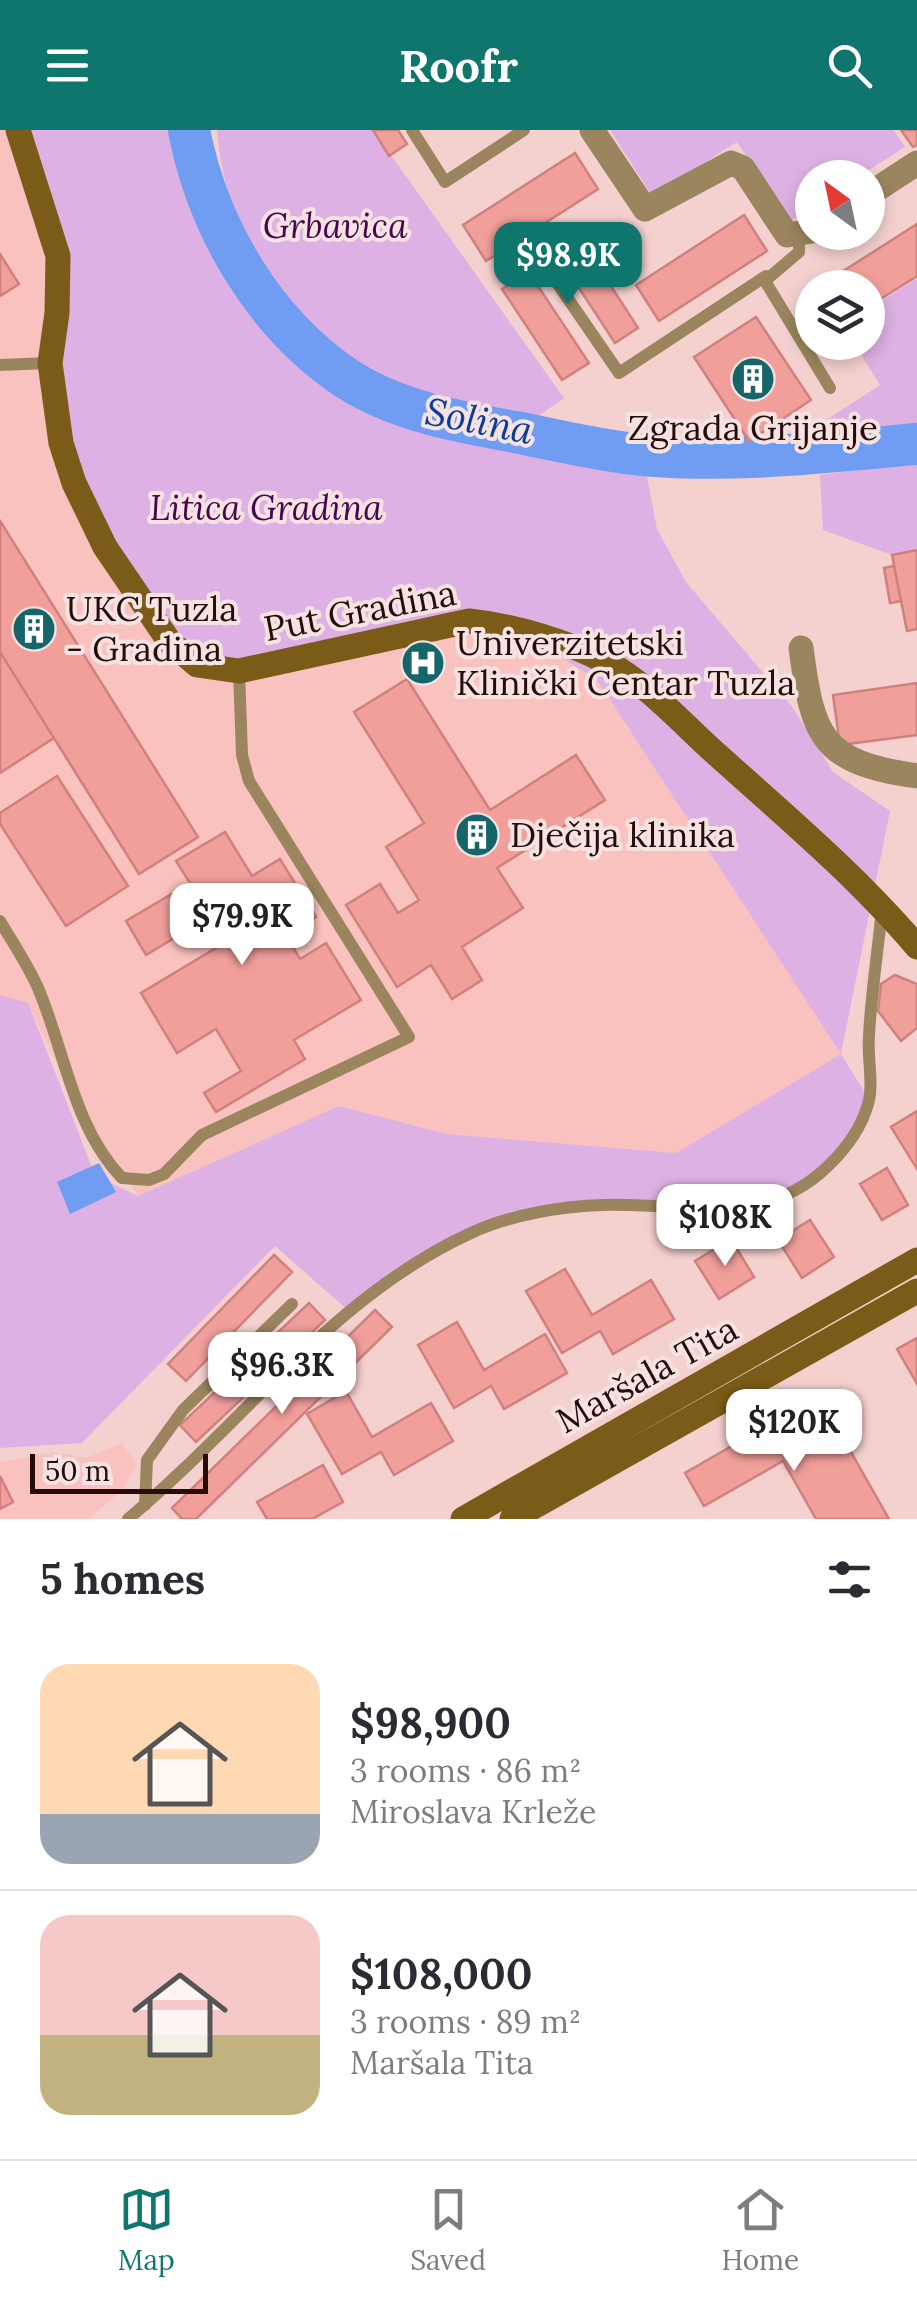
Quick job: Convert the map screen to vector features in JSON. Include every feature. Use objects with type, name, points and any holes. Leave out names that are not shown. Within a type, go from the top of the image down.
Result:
[{"type":"street","points":[[18,130],[58,256],[57,313],[50,363],[67,464],[106,546],[184,658],[216,670],[239,671]]},
{"type":"street","points":[[592,130],[646,209],[731,163],[744,168],[787,235],[795,234]]},
{"type":"street","points":[[885,184],[917,163]]},
{"type":"street","name":"Put Gradina","points":[[239,671],[469,621],[497,624],[578,650],[630,676],[882,906],[917,947]]},
{"type":"street","points":[[801,648],[808,702],[826,741],[850,760],[917,776]]},
{"type":"street","name":"Maršala Tita","points":[[462,1519],[917,1260]]},
{"type":"street","name":"Maršala Tita","points":[[512,1519],[917,1291]]},
{"type":"lane","points":[[412,130],[445,182],[524,130]]},
{"type":"lane","points":[[552,278],[619,373],[800,250]]},
{"type":"lane","points":[[766,276],[770,295],[830,388]]},
{"type":"lane","points":[[0,366],[50,363]]},
{"type":"lane","points":[[0,921],[37,985],[88,1126],[108,1163],[122,1178],[149,1180],[164,1174],[202,1136],[408,1038],[249,781],[242,755],[239,671]]},
{"type":"lane","points":[[128,1519],[328,1329],[416,1263],[473,1232],[540,1212],[602,1204],[726,1210],[778,1200],[820,1174],[850,1142],[870,1101],[868,1039],[882,906]]},
{"type":"lane","points":[[145,1505],[147,1460],[183,1410],[292,1304]]},
{"type":"shaded area","name":"Univerzitetski Klinički Centar Tuzla","points":[[0,130],[18,130],[443,624],[519,631],[597,680],[841,1054],[676,1153],[447,1134],[339,1106],[138,1196],[79,1111],[28,1003],[0,995]]},
{"type":"shaded area","points":[[122,1443],[137,1465],[121,1491],[88,1519],[0,1519],[0,1462],[55,1452],[86,1458]]},
{"type":"green space","name":"Litica Gradina","points":[[18,130],[189,130],[205,197],[228,247],[288,328],[340,373],[397,404],[456,423],[643,455],[657,529],[686,582],[793,708],[833,772],[890,811],[841,1054],[597,680],[519,631],[497,624],[239,671],[184,657],[67,464],[58,256]]},
{"type":"green space","name":"Grbavica","points":[[217,130],[373,130],[564,398],[530,422],[405,386],[332,345],[274,285],[252,250],[223,172]]},
{"type":"green space","points":[[610,130],[894,130],[905,147],[885,160],[795,160],[795,218],[789,222],[737,142],[652,196]]},
{"type":"green space","points":[[917,278],[917,430],[844,439],[814,428],[880,385],[865,360],[885,360],[885,299]]},
{"type":"green space","points":[[917,462],[917,550],[892,555],[823,530],[820,475]]},
{"type":"green space","points":[[0,995],[28,1003],[95,1175],[138,1196],[339,1106],[447,1134],[676,1153],[841,1054],[870,1101],[861,1124],[802,1188],[726,1210],[602,1205],[473,1232],[350,1312],[275,1246],[82,1443],[0,1448]]},
{"type":"water","points":[[99,1163],[116,1192],[70,1214],[57,1182]]},
{"type":"building","points":[[373,130],[398,130],[407,144],[389,156]]},
{"type":"building","points":[[901,130],[917,130],[917,145],[913,147]]},
{"type":"building","points":[[575,153],[598,189],[486,261],[463,225]]},
{"type":"building","points":[[744,215],[767,251],[659,321],[636,285]]},
{"type":"building","points":[[917,224],[917,276],[885,296],[885,270],[845,270],[876,250],[885,250],[885,244]]},
{"type":"building","points":[[580,238],[638,328],[615,343],[564,265],[536,283],[589,363],[562,380],[502,289]]},
{"type":"building","points":[[0,254],[19,284],[0,296]]},
{"type":"building","name":"Zgrada Grijanje","points":[[756,317],[811,400],[749,441],[694,357]]},
{"type":"building","name":"UKC Tuzla - Gradina","points":[[0,521],[198,837],[139,874],[54,738],[0,773]]},
{"type":"building","name":"UKC Tuzla - Gradina","points":[[0,521],[198,837],[139,874],[0,652]]},
{"type":"building","points":[[917,550],[917,629],[907,631],[892,555]]},
{"type":"building","points":[[894,566],[901,601],[890,603],[884,568]]},
{"type":"building","name":"Dječija klinika","points":[[407,679],[490,810],[576,755],[605,800],[497,868],[523,908],[462,947],[482,980],[452,999],[431,965],[397,987],[346,905],[380,884],[398,913],[419,900],[386,847],[424,823],[354,712]]},
{"type":"building","points":[[917,683],[917,735],[840,745],[833,695]]},
{"type":"building","points":[[57,776],[128,886],[66,926],[0,824],[0,813]]},
{"type":"building","points":[[225,832],[252,876],[280,859],[316,917],[286,935],[300,959],[326,943],[361,1000],[294,1040],[305,1059],[216,1112],[204,1093],[241,1071],[216,1029],[177,1053],[141,993],[239,934],[224,908],[146,955],[126,921],[190,883],[176,861]]},
{"type":"building","points":[[895,975],[917,984],[917,1028],[901,1041],[878,1011],[881,984]]},
{"type":"building","points":[[917,1111],[917,1169],[891,1127]]},
{"type":"building","points":[[887,1168],[908,1205],[882,1220],[860,1184]]},
{"type":"building","points":[[810,1220],[834,1257],[802,1278],[778,1240]]},
{"type":"building","points":[[731,1239],[754,1277],[719,1299],[695,1261]]},
{"type":"building","points":[[274,1255],[292,1272],[186,1381],[168,1364]]},
{"type":"building","points":[[565,1269],[592,1315],[651,1280],[674,1319],[613,1354],[600,1331],[562,1353],[526,1291]]},
{"type":"building","points":[[309,1303],[325,1320],[196,1442],[180,1425]]},
{"type":"building","points":[[375,1310],[392,1327],[196,1519],[182,1519],[172,1508]]},
{"type":"building","points":[[457,1322],[484,1370],[545,1334],[567,1373],[504,1409],[491,1386],[454,1408],[418,1345]]},
{"type":"building","points":[[917,1338],[917,1384],[897,1349]]},
{"type":"building","points":[[346,1391],[372,1437],[431,1403],[453,1441],[394,1475],[381,1452],[342,1474],[307,1414]]},
{"type":"building","points":[[775,1421],[795,1456],[839,1431],[889,1519],[816,1519],[783,1461],[704,1506],[685,1473]]},
{"type":"building","points":[[323,1465],[343,1502],[312,1519],[267,1519],[257,1502]]},
{"type":"building","points":[[0,1476],[13,1502],[0,1509]]},
{"type":"waterway","name":"Solina","points":[[189,130],[210,203],[244,271],[266,302],[318,357],[349,380],[388,400],[472,424],[643,455],[746,457],[917,444]]},
{"type":"place","name":"Zgrada Grijanje","points":[[753,379]]},
{"type":"place","name":"UKC Tuzla - Gradina","points":[[34,629]]},
{"type":"place","name":"Univerzitetski Klinički Centar Tuzla","points":[[423,663]]},
{"type":"place","name":"Dječija klinika","points":[[477,835]]}]
